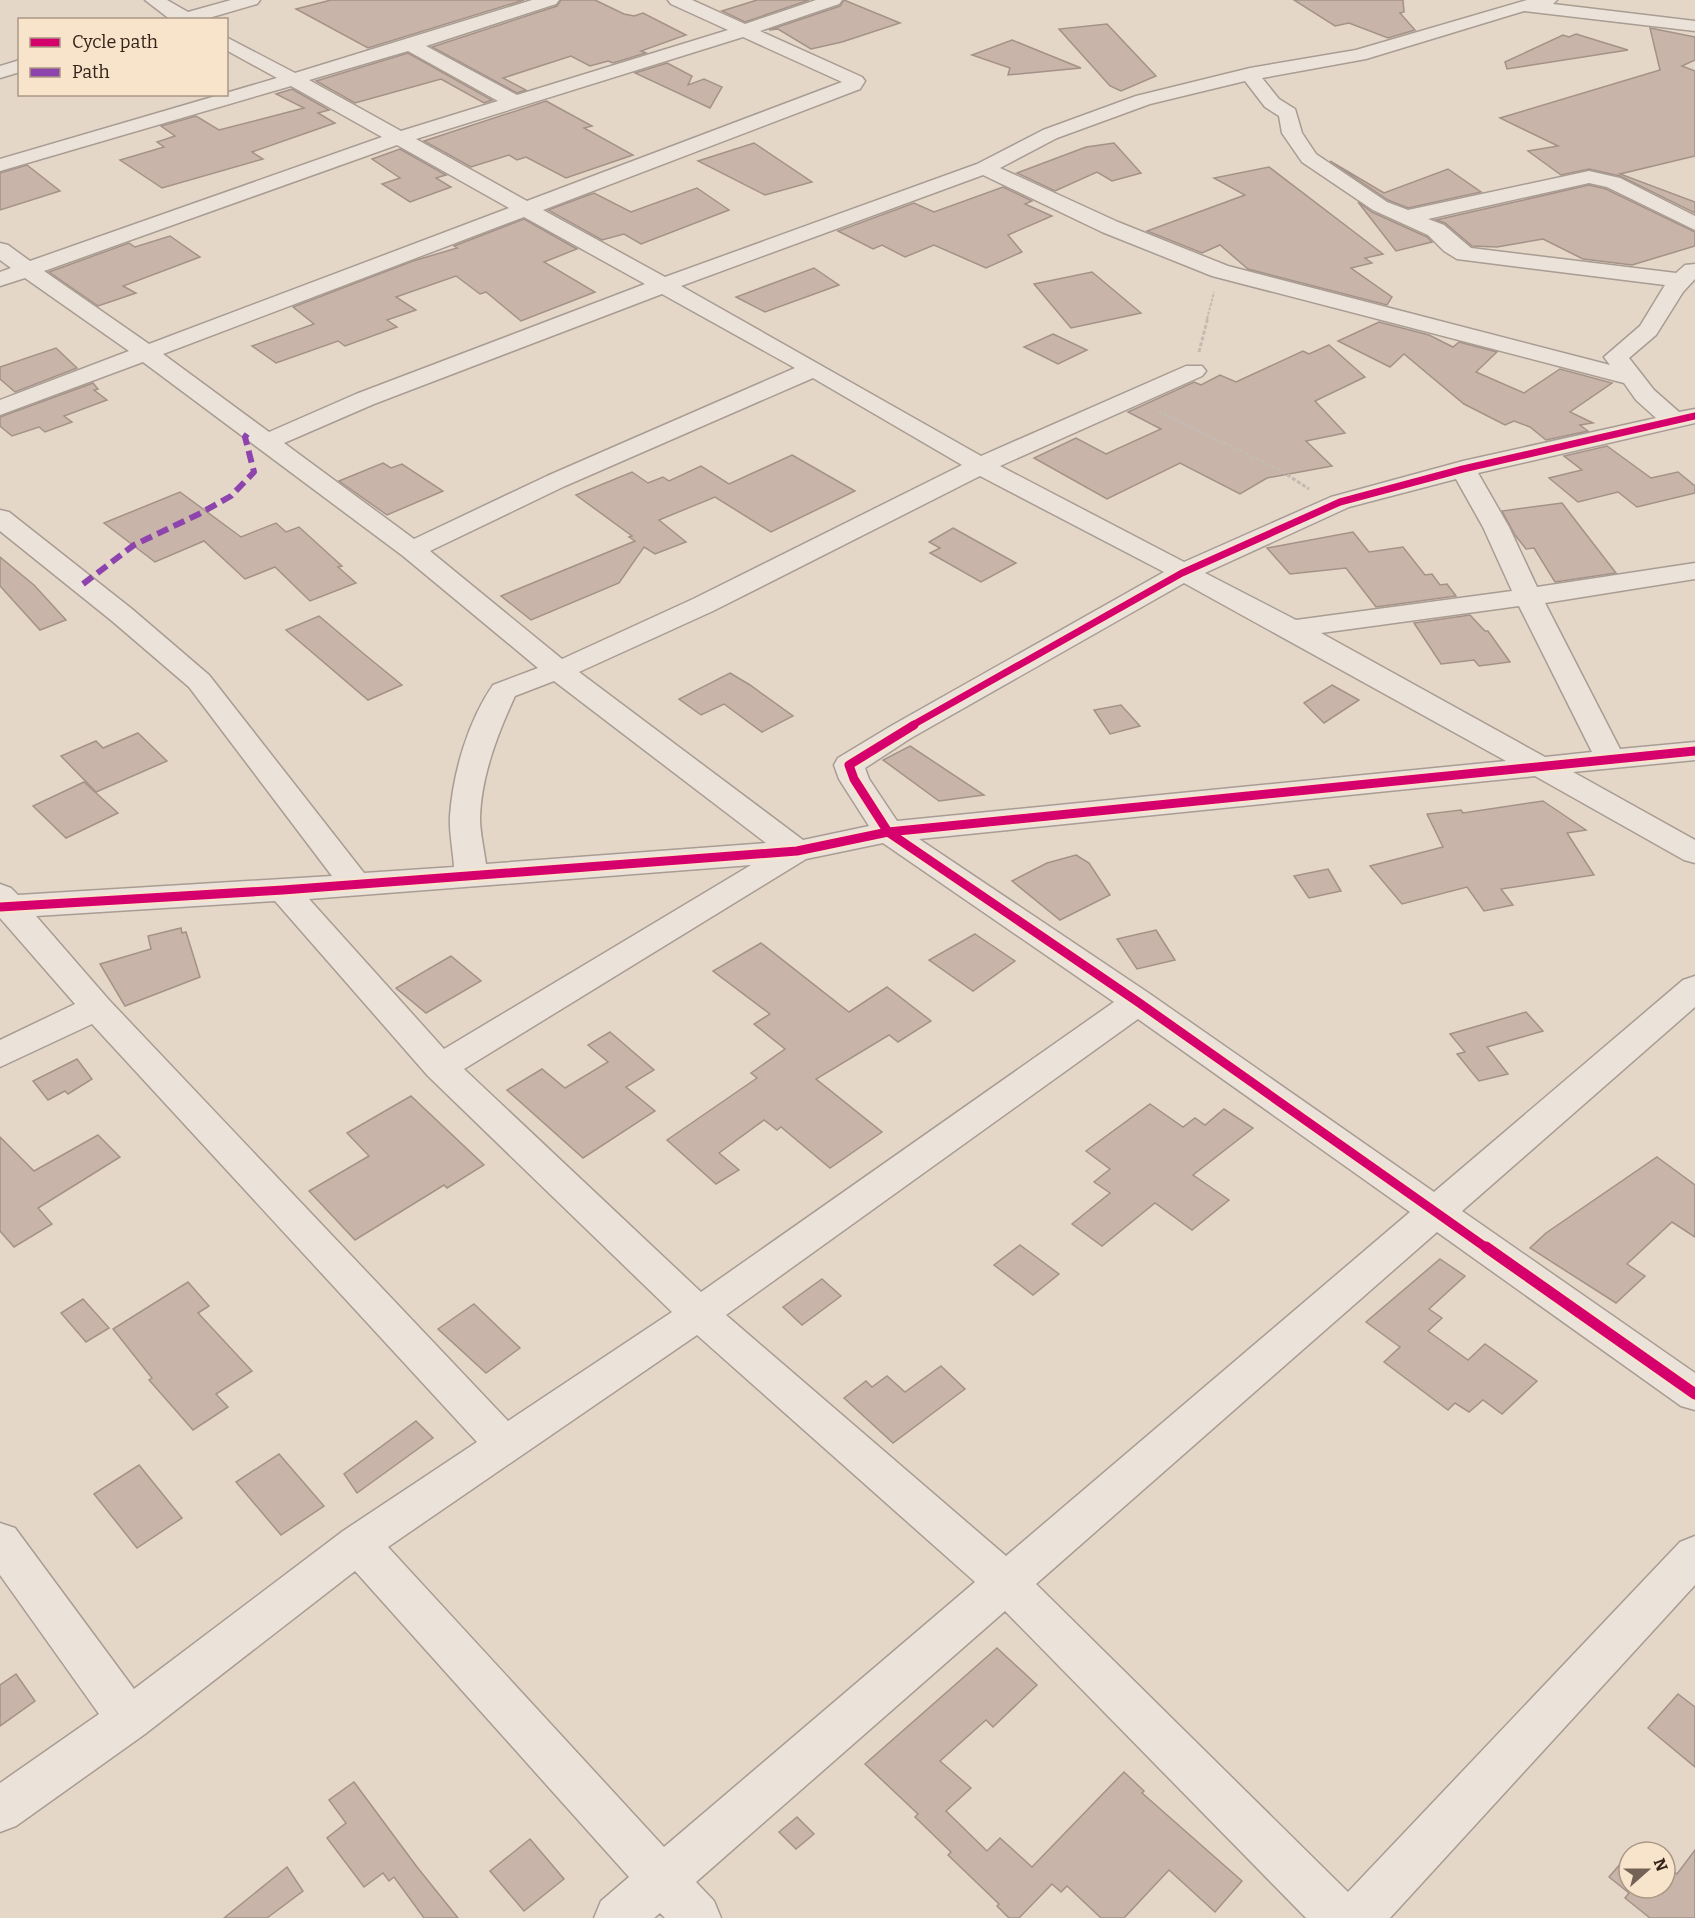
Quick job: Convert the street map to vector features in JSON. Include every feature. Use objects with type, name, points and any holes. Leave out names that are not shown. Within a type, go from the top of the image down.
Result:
[{"type":"street","points":[[154,0],[183,18]]},
{"type":"street","points":[[189,18],[252,0]]},
{"type":"street","points":[[0,165],[410,45],[550,0]]},
{"type":"street","points":[[0,408],[148,354],[441,239],[529,209],[854,85],[855,81],[677,0]]},
{"type":"street","points":[[0,279],[399,138],[746,30],[833,0]]},
{"type":"street","points":[[1479,0],[1695,26]]},
{"type":"street","points":[[266,442],[365,399],[664,285],[984,168],[1050,134],[1105,112],[1143,100],[1250,74],[1359,55],[1548,0]]},
{"type":"street","points":[[228,43],[814,369],[981,466],[1292,629],[1695,853]]},
{"type":"street","points":[[410,45],[515,102]]},
{"type":"street","points":[[1250,74],[1272,103],[1288,113],[1292,133],[1309,158],[1380,206],[1436,230],[1452,246],[1466,255],[1687,275],[1651,327],[1616,357],[1645,395],[1685,418]]},
{"type":"street","points":[[984,168],[1110,227],[1220,271],[1632,378]]},
{"type":"street","points":[[1406,217],[1589,177],[1613,182],[1695,224]]},
{"type":"street","points":[[0,250],[148,354],[412,550],[559,671],[797,851]]},
{"type":"street","points":[[412,550],[556,481],[814,369]]},
{"type":"street","points":[[471,876],[465,817],[472,771],[486,727],[503,691],[524,681],[559,671],[703,605],[1022,445],[1134,399],[1194,371]]},
{"type":"street","points":[[1685,418],[1463,469],[1334,505],[1182,573],[901,732],[849,765],[854,780],[888,832],[1137,1002],[1695,1394]]},
{"type":"street","points":[[1463,469],[1496,527],[1528,597],[1610,759]]},
{"type":"street","points":[[0,518],[122,615],[199,681],[355,884]]},
{"type":"street","points":[[1292,629],[1528,597],[1695,571]]},
{"type":"street","points":[[4,903],[283,890],[797,851],[888,832],[1695,751]]},
{"type":"street","points":[[440,1067],[797,851]]},
{"type":"street","points":[[283,890],[440,1067],[699,1314],[1005,1582],[1340,1918]]},
{"type":"street","points":[[4,903],[97,1008],[506,1446]]},
{"type":"street","points":[[618,1918],[1695,988]]},
{"type":"street","points":[[0,1810],[129,1719],[358,1544],[699,1314],[1137,1002]]},
{"type":"street","points":[[0,1055],[97,1008]]},
{"type":"street","points":[[0,1542],[129,1719]]},
{"type":"street","points":[[358,1544],[697,1918]]},
{"type":"street","points":[[1357,1918],[1695,1555]]},
{"type":"path","points":[[1194,371],[1220,271]]},
{"type":"path","points":[[1134,399],[1280,470],[1334,505]]},
{"type":"building","points":[[331,0],[524,0],[368,48],[296,9]]},
{"type":"building","points":[[561,0],[595,0],[624,14],[634,16],[643,13],[686,35],[641,51],[646,53],[613,63],[608,61],[590,66],[571,56],[503,78],[526,90],[517,93],[432,47],[557,6]]},
{"type":"building","points":[[757,0],[809,0],[745,22],[722,11]]},
{"type":"building","points":[[844,0],[900,23],[842,42],[811,49],[778,29],[769,30],[840,6]]},
{"type":"building","points":[[1294,0],[1403,0],[1404,12],[1400,13],[1415,30],[1388,38],[1349,23],[1335,26]]},
{"type":"building","points":[[1107,24],[1156,76],[1121,91],[1110,86],[1059,29]]},
{"type":"building","points":[[1650,28],[1695,37],[1695,60],[1682,66],[1695,71],[1695,156],[1620,174],[1695,202],[1695,213],[1620,176],[1589,169],[1561,175],[1528,151],[1558,146],[1500,118],[1660,70]]},
{"type":"building","points":[[1576,34],[1628,50],[1507,69],[1505,62],[1563,35],[1569,37]]},
{"type":"building","points":[[1012,40],[1081,68],[1008,75],[1010,68],[972,55]]},
{"type":"building","points":[[408,53],[492,100],[484,103],[441,79],[355,103],[316,81]]},
{"type":"building","points":[[667,63],[692,76],[688,85],[704,79],[722,87],[710,108],[635,73]]},
{"type":"building","points":[[292,89],[329,110],[318,113],[335,123],[252,152],[263,159],[162,188],[120,160],[164,147],[157,142],[175,136],[161,126],[196,116],[219,130],[304,108],[276,94]]},
{"type":"building","points":[[546,101],[592,126],[584,128],[633,155],[566,178],[526,157],[517,160],[509,155],[471,167],[424,141]]},
{"type":"building","points":[[754,143],[812,182],[765,195],[698,161]]},
{"type":"building","points":[[1114,143],[1141,173],[1112,181],[1097,172],[1055,191],[1017,173],[1086,147]]},
{"type":"building","points":[[400,149],[446,175],[436,178],[451,187],[410,202],[382,184],[400,178],[372,159]]},
{"type":"building","points":[[1330,161],[1384,193],[1448,169],[1481,192],[1408,208],[1388,200]]},
{"type":"building","points":[[27,165],[60,191],[0,210],[0,173]]},
{"type":"building","points":[[1269,167],[1383,254],[1365,258],[1372,263],[1351,268],[1392,297],[1387,305],[1248,269],[1220,245],[1202,253],[1147,231],[1245,195],[1214,178]]},
{"type":"building","points":[[1589,185],[1606,189],[1695,232],[1695,246],[1632,265],[1583,259],[1543,239],[1497,247],[1472,246],[1445,223],[1436,220]]},
{"type":"building","points":[[1003,187],[1032,201],[1025,204],[1052,216],[1008,235],[1022,252],[986,268],[934,245],[905,257],[882,245],[873,249],[838,231],[914,203],[934,212]]},
{"type":"building","points":[[697,188],[729,210],[641,244],[624,234],[602,240],[548,210],[594,193],[631,212]]},
{"type":"building","points":[[1358,202],[1372,212],[1427,237],[1432,242],[1396,251]]},
{"type":"building","points":[[524,219],[577,249],[544,262],[595,292],[521,321],[486,292],[480,294],[456,276],[396,297],[416,310],[387,320],[397,327],[345,346],[338,341],[276,363],[252,346],[314,324],[293,307],[413,261],[457,248],[454,246]]},
{"type":"building","points":[[170,236],[200,257],[123,286],[136,293],[98,306],[49,272],[129,243],[135,247]]},
{"type":"building","points":[[814,268],[839,285],[765,312],[736,297]]},
{"type":"building","points":[[1092,272],[1141,313],[1071,328],[1034,284]]},
{"type":"building","points":[[1379,322],[1429,335],[1453,347],[1459,342],[1497,352],[1476,372],[1524,393],[1560,369],[1612,383],[1570,412],[1593,423],[1580,425],[1588,431],[1546,440],[1530,427],[1514,421],[1505,425],[1464,404],[1404,354],[1390,367],[1338,341]]},
{"type":"building","points":[[1053,334],[1087,350],[1058,364],[1024,347]]},
{"type":"building","points":[[1329,345],[1365,377],[1315,401],[1345,433],[1306,441],[1332,466],[1267,478],[1240,494],[1180,463],[1107,499],[1034,458],[1076,438],[1106,454],[1161,429],[1128,412],[1194,382],[1201,385],[1220,375],[1236,382],[1303,351],[1309,354]]},
{"type":"building","points":[[56,348],[77,368],[15,392],[0,379],[0,367]]},
{"type":"building","points":[[93,383],[98,389],[94,390],[107,400],[64,416],[72,422],[45,432],[39,427],[12,436],[0,426],[0,417]]},
{"type":"building","points":[[1607,446],[1651,478],[1678,472],[1695,486],[1695,493],[1637,507],[1618,492],[1578,502],[1549,478],[1582,470],[1564,456]]},
{"type":"building","points":[[792,455],[855,491],[771,532],[715,497],[659,520],[686,542],[655,554],[644,547],[619,583],[531,620],[501,596],[635,541],[629,537],[632,536],[576,495],[632,472],[648,483],[663,477],[669,481],[701,466],[729,484]]},
{"type":"building","points":[[383,463],[391,468],[402,464],[443,491],[387,515],[339,481]]},
{"type":"building","points":[[180,492],[241,537],[276,523],[286,532],[299,527],[342,566],[338,567],[356,583],[310,601],[275,567],[245,579],[204,541],[155,562],[104,523]]},
{"type":"building","points":[[1562,503],[1616,573],[1555,582],[1534,548],[1526,549],[1515,535],[1502,511]]},
{"type":"building","points":[[953,528],[1016,563],[981,582],[930,553],[940,548],[929,542]]},
{"type":"building","points":[[1353,532],[1369,552],[1403,547],[1425,575],[1432,574],[1440,585],[1447,584],[1456,596],[1376,607],[1346,568],[1290,574],[1267,548]]},
{"type":"building","points":[[0,557],[34,585],[66,620],[40,630],[0,586]]},
{"type":"building","points":[[1470,615],[1485,631],[1488,631],[1510,662],[1479,666],[1474,660],[1441,664],[1414,623]]},
{"type":"building","points":[[319,616],[402,685],[368,700],[286,630]]},
{"type":"building","points":[[730,673],[793,716],[762,732],[724,704],[701,715],[679,699]]},
{"type":"building","points":[[1332,685],[1359,700],[1324,723],[1304,703]]},
{"type":"building","points":[[1121,705],[1140,726],[1110,734],[1094,710]]},
{"type":"building","points":[[138,733],[167,761],[96,792],[61,756],[96,741],[103,748]]},
{"type":"building","points":[[910,746],[984,795],[939,801],[883,760]]},
{"type":"building","points":[[84,782],[118,813],[66,838],[33,806]]},
{"type":"building","points":[[1543,801],[1586,830],[1567,833],[1594,875],[1501,889],[1513,905],[1484,911],[1467,887],[1402,904],[1370,866],[1443,847],[1427,814],[1461,810],[1463,813]]},
{"type":"building","points":[[1076,855],[1089,863],[1110,895],[1060,920],[1012,881],[1047,863]]},
{"type":"building","points":[[1328,869],[1341,891],[1309,898],[1294,876]]},
{"type":"building","points":[[181,928],[182,933],[186,932],[200,977],[125,1006],[100,964],[151,949],[148,936]]},
{"type":"building","points":[[1156,930],[1175,960],[1137,969],[1117,939]]},
{"type":"building","points":[[975,934],[1015,961],[973,991],[929,960]]},
{"type":"building","points":[[761,943],[849,1012],[887,987],[931,1021],[898,1042],[889,1035],[816,1079],[882,1132],[830,1168],[781,1127],[777,1130],[764,1120],[719,1153],[739,1170],[716,1184],[667,1140],[757,1078],[751,1073],[785,1049],[754,1024],[770,1014],[713,971]]},
{"type":"building","points":[[451,956],[481,981],[426,1013],[396,988]]},
{"type":"building","points":[[1526,1012],[1543,1031],[1487,1047],[1508,1074],[1479,1081],[1457,1054],[1465,1052],[1450,1034]]},
{"type":"building","points":[[610,1032],[654,1070],[626,1087],[655,1111],[583,1158],[507,1090],[542,1069],[565,1088],[608,1062],[588,1045]]},
{"type":"building","points":[[77,1059],[92,1079],[68,1094],[65,1091],[48,1100],[33,1081]]},
{"type":"building","points":[[411,1096],[484,1165],[447,1188],[444,1185],[355,1240],[309,1191],[369,1156],[347,1133]]},
{"type":"building","points":[[1150,1104],[1183,1127],[1195,1118],[1205,1125],[1224,1109],[1253,1128],[1193,1175],[1229,1200],[1192,1230],[1155,1203],[1102,1246],[1072,1224],[1110,1193],[1094,1182],[1110,1169],[1086,1151]]},
{"type":"building","points":[[98,1135],[120,1157],[38,1208],[52,1224],[14,1247],[0,1231],[0,1137],[34,1171]]},
{"type":"building","points":[[1657,1157],[1695,1185],[1695,1237],[1672,1222],[1627,1264],[1645,1276],[1616,1303],[1530,1248],[1546,1233]]},
{"type":"building","points":[[1020,1245],[1059,1274],[1033,1295],[994,1265]]},
{"type":"building","points":[[1440,1259],[1465,1276],[1429,1309],[1442,1318],[1428,1331],[1468,1360],[1485,1344],[1537,1381],[1502,1414],[1483,1400],[1469,1412],[1455,1403],[1448,1410],[1384,1362],[1400,1347],[1366,1322]]},
{"type":"building","points":[[822,1279],[841,1296],[802,1325],[783,1307]]},
{"type":"building","points":[[188,1282],[209,1306],[198,1313],[252,1371],[216,1394],[228,1407],[193,1430],[149,1380],[152,1378],[113,1329]]},
{"type":"building","points":[[83,1299],[109,1328],[86,1342],[61,1313]]},
{"type":"building","points":[[474,1304],[520,1348],[486,1373],[438,1329]]},
{"type":"building","points":[[941,1366],[965,1389],[893,1443],[844,1398],[866,1381],[872,1387],[887,1376],[905,1392]]},
{"type":"building","points":[[416,1421],[433,1438],[357,1493],[344,1474]]},
{"type":"building","points":[[279,1454],[324,1506],[281,1535],[236,1482]]},
{"type":"building","points":[[139,1465],[182,1518],[137,1548],[94,1494]]},
{"type":"building","points":[[997,1648],[1037,1685],[993,1727],[986,1720],[940,1761],[971,1788],[946,1811],[987,1851],[1000,1838],[1032,1867],[1124,1772],[1144,1791],[1142,1793],[1242,1881],[1215,1912],[1169,1870],[1124,1918],[1101,1918],[1067,1886],[1061,1892],[1052,1884],[1019,1918],[1009,1918],[997,1906],[999,1904],[948,1855],[951,1852],[915,1817],[918,1814],[865,1764]]},
{"type":"building","points":[[16,1674],[35,1701],[0,1726],[0,1685]]},
{"type":"building","points":[[1678,1694],[1695,1707],[1695,1767],[1648,1728]]},
{"type":"building","points":[[354,1782],[458,1918],[424,1918],[394,1877],[389,1881],[383,1873],[364,1887],[327,1838],[346,1823],[329,1800]]},
{"type":"building","points":[[797,1817],[814,1834],[796,1849],[779,1832]]},
{"type":"building","points":[[530,1839],[564,1879],[524,1911],[490,1871]]},
{"type":"building","points":[[1695,1850],[1695,1918],[1650,1918],[1628,1900],[1677,1900],[1677,1874]]},
{"type":"building","points":[[287,1867],[303,1891],[267,1918],[224,1918]]},
{"type":"building","points":[[1617,1868],[1617,1883],[1609,1877]]},
{"type":"marked path","points":[[83,584],[134,545],[216,506],[244,485],[254,472],[245,437],[250,430]]},
{"type":"cycle path","points":[[1695,416],[1463,469],[1340,502],[1182,573],[901,732],[849,765],[854,779],[888,832],[1138,1002],[1695,1394]]},
{"type":"cycle path","points":[[0,907],[283,890],[797,851],[888,832],[1695,751]]}]
